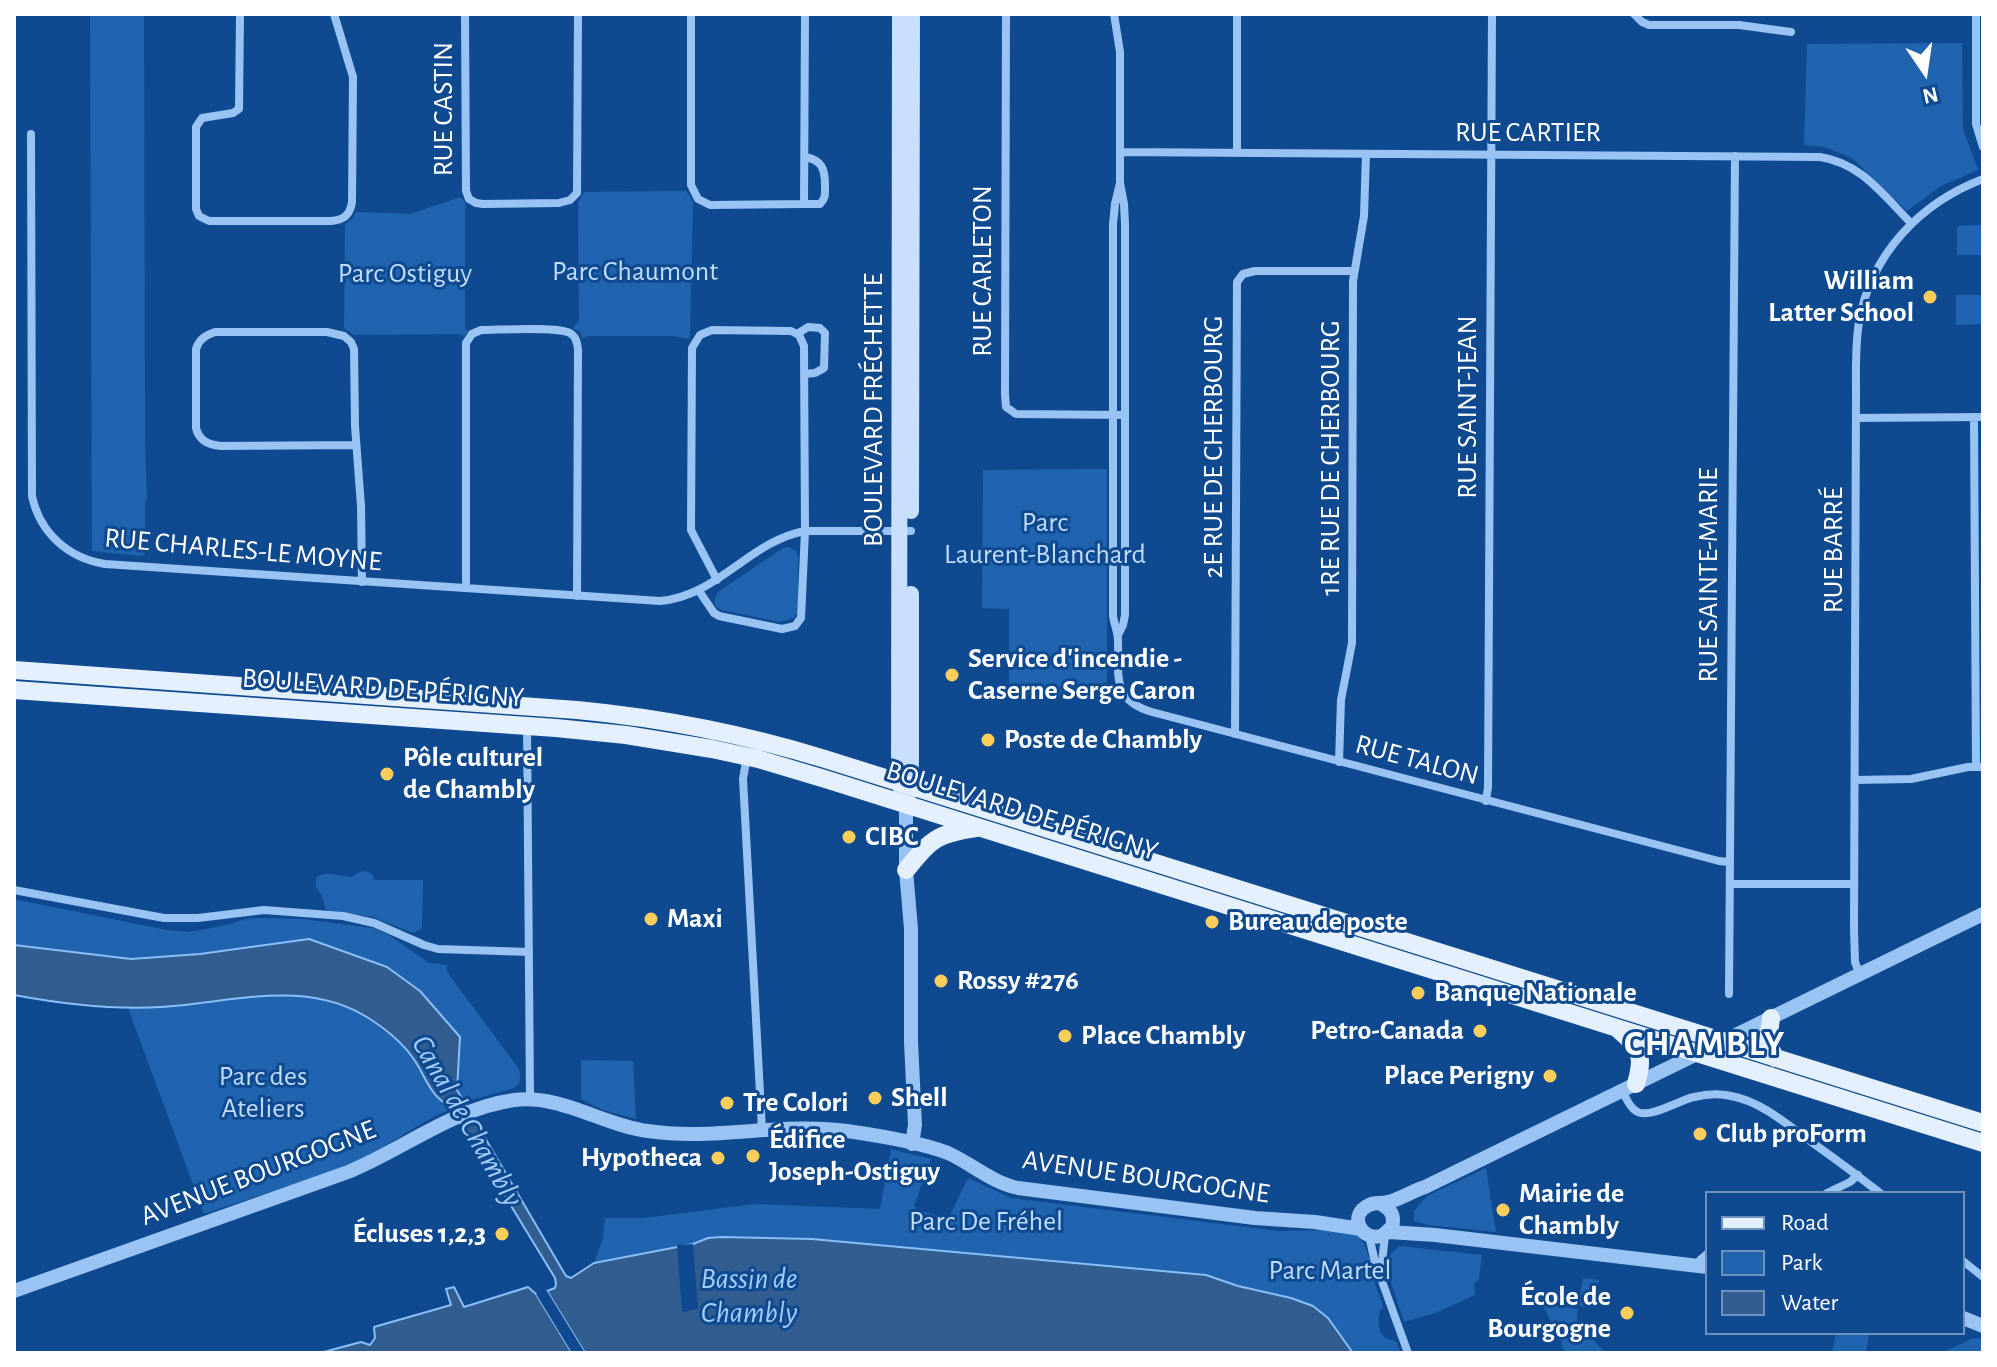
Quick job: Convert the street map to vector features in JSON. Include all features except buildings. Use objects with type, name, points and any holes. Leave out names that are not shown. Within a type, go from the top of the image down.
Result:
[{"type":"main road","name":"BOULEVARD FRÉCHETTE","points":[[900,14],[906,531]]},
{"type":"main road","name":"BOULEVARD FRÉCHETTE","points":[[906,804],[912,14]]},
{"type":"main road","name":"BOULEVARD DE PÉRIGNY","points":[[14,670],[529,706],[605,713],[711,729],[782,746],[905,784],[1983,1123]]},
{"type":"main road","name":"BOULEVARD DE PÉRIGNY","points":[[14,690],[527,726],[626,735],[747,756],[1983,1143]]},
{"type":"main road","points":[[906,870],[926,847],[942,835],[979,828]]},
{"type":"main road","points":[[1771,1018],[1767,1040],[1775,1058]]},
{"type":"main road","points":[[1617,1028],[1632,1040],[1640,1055],[1641,1064],[1629,1088]]},
{"type":"street","points":[[240,14],[239,109],[233,113],[202,118],[196,127],[196,209],[199,216],[209,221],[331,221],[344,218],[349,212],[352,202],[353,77],[334,14]]},
{"type":"street","name":"RUE CASTIN","points":[[465,14],[467,197],[476,203],[554,204],[570,200],[578,191],[578,14]]},
{"type":"street","points":[[691,14],[691,181],[698,199],[710,205],[818,204],[825,199],[824,169],[813,158],[805,157]]},
{"type":"street","points":[[804,204],[805,14]]},
{"type":"street","name":"RUE CARLETON","points":[[1006,14],[1006,407],[1016,414],[1125,415]]},
{"type":"street","points":[[1114,14],[1119,44],[1120,183],[1125,224],[1125,615],[1118,635]]},
{"type":"street","points":[[1237,14],[1237,153]]},
{"type":"street","name":"RUE SAINT-JEAN","points":[[1486,801],[1492,14]]},
{"type":"street","points":[[1634,14],[1649,25],[1739,25],[1791,32]]},
{"type":"street","points":[[1739,14],[1739,25]]},
{"type":"street","points":[[1976,14],[1976,124],[1983,147]]},
{"type":"street","name":"RUE CHARLES-LE MOYNE","points":[[31,134],[31,489],[43,527],[69,551],[90,561],[660,601],[699,591],[789,535],[805,531],[906,531]]},
{"type":"street","name":"RUE CARTIER","points":[[1120,152],[1820,157],[1844,162],[1865,177],[1911,223]]},
{"type":"street","name":"1RE RUE DE CHERBOURG","points":[[1339,762],[1341,700],[1353,633],[1354,271],[1364,216],[1366,154]]},
{"type":"street","name":"RUE SAINTE-MARIE","points":[[1729,994],[1735,156]]},
{"type":"street","name":"RUE BARRÉ","points":[[1860,975],[1855,962],[1854,884],[1857,340],[1863,304],[1871,281],[1895,242],[1911,223],[1944,198],[1983,179]]},
{"type":"street","points":[[1118,635],[1113,616],[1112,415],[1113,215],[1120,183]]},
{"type":"street","name":"2E RUE DE CHERBOURG","points":[[1235,734],[1237,282],[1243,274],[1255,271],[1354,271]]},
{"type":"street","points":[[797,334],[808,327],[820,328],[825,333],[824,368],[804,374]]},
{"type":"street","points":[[466,588],[466,343],[474,332],[481,330],[554,330],[572,335],[578,349],[577,596]]},
{"type":"street","points":[[699,591],[719,616],[782,629],[795,626],[803,615],[804,343],[797,334],[787,331],[712,330],[696,338],[692,348],[691,530],[717,580]]},
{"type":"street","points":[[356,445],[221,446],[203,440],[196,428],[196,349],[201,340],[215,332],[327,332],[348,338],[353,345],[362,582]]},
{"type":"street","points":[[1855,780],[1911,779],[1979,767],[1979,417],[1856,418]]},
{"type":"street","name":"RUE TALON","points":[[1118,635],[1119,682],[1123,694],[1137,707],[1486,801],[1729,862]]},
{"type":"street","points":[[529,706],[530,1099]]},
{"type":"street","points":[[747,756],[743,779],[762,1130]]},
{"type":"street","name":"BOULEVARD FRÉCHETTE","points":[[906,804],[915,1125],[912,1144]]},
{"type":"street","points":[[1730,884],[1854,884]]},
{"type":"street","points":[[14,890],[164,918],[207,917],[255,910],[332,914],[374,923],[431,948],[529,952]]},
{"type":"street","points":[[1408,1353],[1359,1219],[1369,1204],[1381,1204],[1425,1187],[1983,914]]},
{"type":"street","points":[[1629,1088],[1635,1110],[1643,1114],[1702,1095],[1721,1094],[1741,1098],[1767,1111],[1878,1191]]},
{"type":"street","name":"AVENUE BOURGOGNE","points":[[14,1289],[348,1172],[446,1121],[487,1106],[530,1099],[555,1102],[612,1123],[655,1132],[835,1130],[944,1152],[994,1180],[1018,1188],[1268,1220],[1315,1222],[1365,1232]]},
{"type":"street","points":[[1831,1191],[1858,1175]]},
{"type":"street","points":[[1380,1277],[1393,1216],[1425,1187]]},
{"type":"street","points":[[1381,1204],[1393,1216],[1435,1235]]},
{"type":"street","name":"AVENUE BOURGOGNE","points":[[1315,1222],[1361,1213]]},
{"type":"street","points":[[1365,1232],[1377,1238],[1387,1234],[1435,1235],[1702,1267]]},
{"type":"street","points":[[1965,1263],[1983,1277]]},
{"type":"green space","points":[[90,16],[144,16],[147,499],[145,554],[142,556],[92,551]]},
{"type":"green space","points":[[1962,43],[1963,129],[1978,170],[1941,186],[1907,211],[1852,158],[1824,147],[1804,145],[1807,44]]},
{"type":"green space","name":"Parc Chaumont","points":[[686,191],[693,201],[688,339],[673,336],[582,338],[580,332],[573,328],[579,321],[578,203],[584,192]]},
{"type":"green space","name":"Parc Ostiguy","points":[[461,197],[466,204],[465,329],[469,331],[464,336],[354,335],[344,328],[345,224],[356,212],[410,214]]},
{"type":"green space","points":[[1983,225],[1983,255],[1957,255],[1957,226]]},
{"type":"green space","points":[[1956,295],[1983,295],[1983,324],[1956,325]]},
{"type":"green space","name":"Parc Laurent-Blanchard","points":[[1107,469],[1107,682],[1064,696],[1009,696],[1009,609],[982,608],[983,470]]},
{"type":"green space","points":[[789,547],[796,551],[798,557],[798,611],[794,618],[780,622],[716,607],[714,601],[718,592]]},
{"type":"green space","points":[[365,871],[371,873],[375,880],[423,880],[422,928],[413,933],[373,917],[326,910],[316,887],[316,878],[329,874],[352,877]]},
{"type":"green space","points":[[14,899],[188,932],[258,918],[303,919],[373,928],[389,935],[429,963],[447,965],[447,972],[519,1069],[519,1082],[514,1088],[464,1102],[457,1090],[460,1037],[420,991],[387,967],[309,939],[200,954],[131,959],[14,945]]},
{"type":"green space","name":"Parc des Ateliers","points":[[279,994],[337,1004],[371,1020],[401,1044],[433,1092],[452,1109],[360,1159],[204,1214],[128,1008]]},
{"type":"green space","points":[[581,1060],[633,1061],[636,1119],[603,1110],[581,1099]]},
{"type":"green space","name":"Parc De Fréhel","points":[[891,1149],[931,1159],[914,1206],[948,1219],[968,1178],[1011,1198],[1278,1231],[1337,1230],[1356,1234],[1370,1257],[1383,1306],[1379,1314],[1380,1329],[1386,1338],[1396,1342],[1401,1353],[1353,1353],[1328,1318],[1313,1306],[1206,1275],[812,1239],[721,1237],[594,1263],[603,1238],[605,1218],[644,1218],[755,1204],[880,1209]]},
{"type":"green space","points":[[1486,1168],[1496,1232],[1414,1221],[1414,1211],[1427,1196]]},
{"type":"green space","points":[[1399,1246],[1482,1255],[1479,1279],[1474,1284],[1475,1295],[1435,1313],[1404,1322],[1387,1270],[1388,1257]]},
{"type":"green space","points":[[1583,1278],[1599,1280],[1594,1308],[1578,1306]]},
{"type":"green space","points":[[1541,1303],[1578,1309],[1576,1329],[1588,1334],[1605,1353],[1565,1353]]},
{"type":"green space","points":[[1836,1335],[1869,1335],[1866,1353],[1832,1353]]},
{"type":"green space","points":[[1974,1338],[1983,1339],[1983,1353],[1941,1353]]},
{"type":"water","name":"Bassin de Chambly","points":[[309,939],[387,967],[420,991],[460,1037],[457,1090],[566,1276],[571,1278],[594,1263],[721,1237],[812,1239],[1206,1275],[1313,1306],[1328,1318],[1353,1353],[585,1353],[547,1291],[555,1288],[555,1278],[452,1109],[436,1095],[406,1049],[370,1019],[346,1006],[294,996],[124,1008],[14,995],[14,945],[131,959],[200,954]]},
{"type":"water","points":[[454,1287],[464,1307],[528,1287],[536,1294],[572,1353],[320,1353],[361,1342],[370,1345],[375,1338],[374,1327],[451,1305],[446,1289]]},
{"type":"pier","points":[[693,1244],[698,1309],[682,1312],[677,1245]]},
{"type":"pier","points":[[547,1291],[585,1353],[580,1353],[543,1292]]},
{"type":"pier","points":[[540,1293],[576,1353],[572,1353],[536,1294]]},
{"type":"place","name":"William Latter School","points":[[1930,297]]},
{"type":"place","name":"Service d'incendie - Caserne Serge Caron","points":[[952,675]]},
{"type":"place","name":"Poste de Chambly","points":[[988,740]]},
{"type":"place","name":"Pôle culturel de Chambly","points":[[387,774]]},
{"type":"place","name":"CIBC","points":[[849,837]]},
{"type":"place","name":"Maxi","points":[[651,919]]},
{"type":"place","name":"Bureau de poste","points":[[1212,922]]},
{"type":"place","name":"Rossy #276","points":[[941,981]]},
{"type":"place","name":"Banque Nationale","points":[[1418,993]]},
{"type":"place","name":"Petro-Canada","points":[[1480,1031]]},
{"type":"place","name":"Place Chambly","points":[[1065,1036]]},
{"type":"place","name":"Place Perigny","points":[[1550,1076]]},
{"type":"place","name":"Shell","points":[[875,1098]]},
{"type":"place","name":"Tre Colori","points":[[727,1103]]},
{"type":"place","name":"Club proForm","points":[[1700,1134]]},
{"type":"place","name":"Édifice Joseph-Ostiguy","points":[[753,1156]]},
{"type":"place","name":"Hypotheca","points":[[718,1158]]},
{"type":"place","name":"Mairie de Chambly","points":[[1503,1210]]},
{"type":"place","name":"Écluses 1,2,3","points":[[502,1234]]},
{"type":"place","name":"École de Bourgogne","points":[[1627,1313]]},
{"type":"district","name":"CHAMBLY","points":[[1705,1044]]},
{"type":"water label","name":"Canal de Chambly","points":[[467,1121]]},
{"type":"park label","name":"Parc Martel","points":[[1330,1271]]}]
